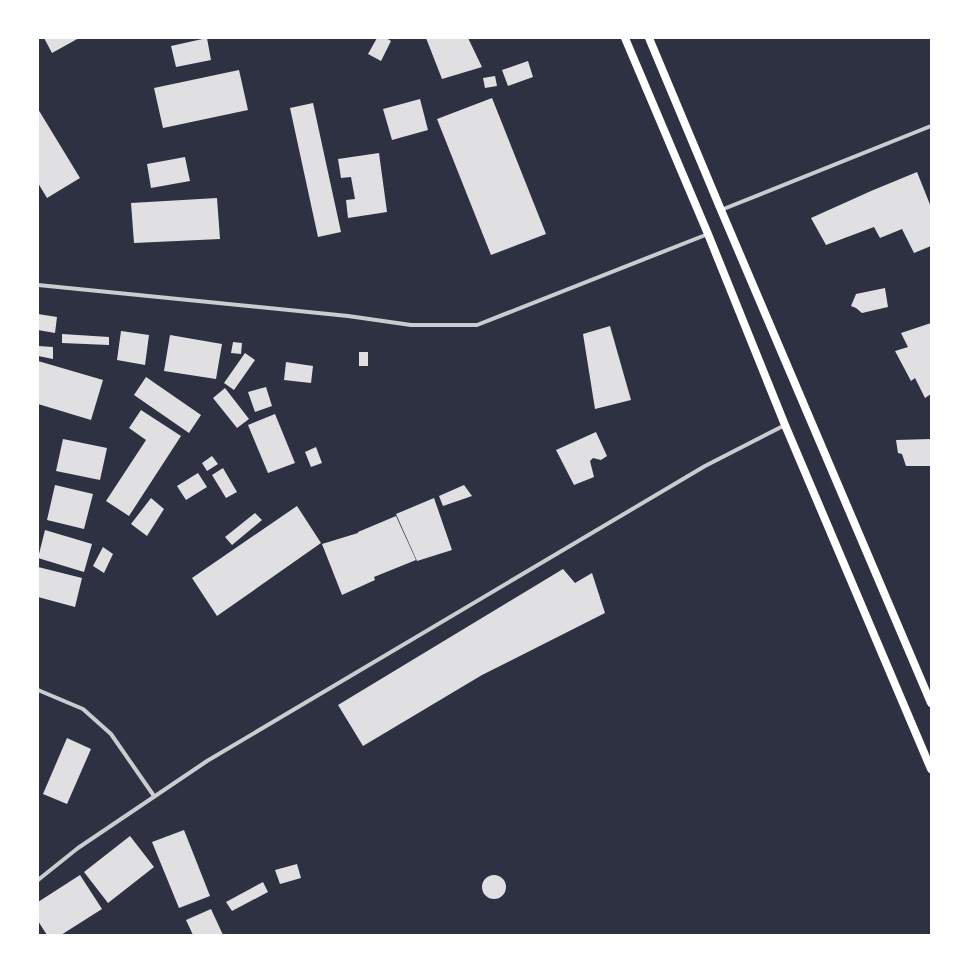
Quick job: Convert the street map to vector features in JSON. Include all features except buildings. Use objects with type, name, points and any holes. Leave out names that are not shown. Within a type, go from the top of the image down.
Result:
[{"type":"main road","points":[[625,38],[708,234],[785,425],[931,769]]},
{"type":"main road","points":[[649,38],[720,210],[931,703]]},
{"type":"street","points":[[720,210],[931,126]]},
{"type":"street","points":[[38,285],[348,316],[411,325],[477,325],[708,234]]},
{"type":"street","points":[[38,880],[78,848],[207,761],[705,466],[785,425]]},
{"type":"street","points":[[38,690],[83,709],[111,734],[138,770],[154,796]]}]
